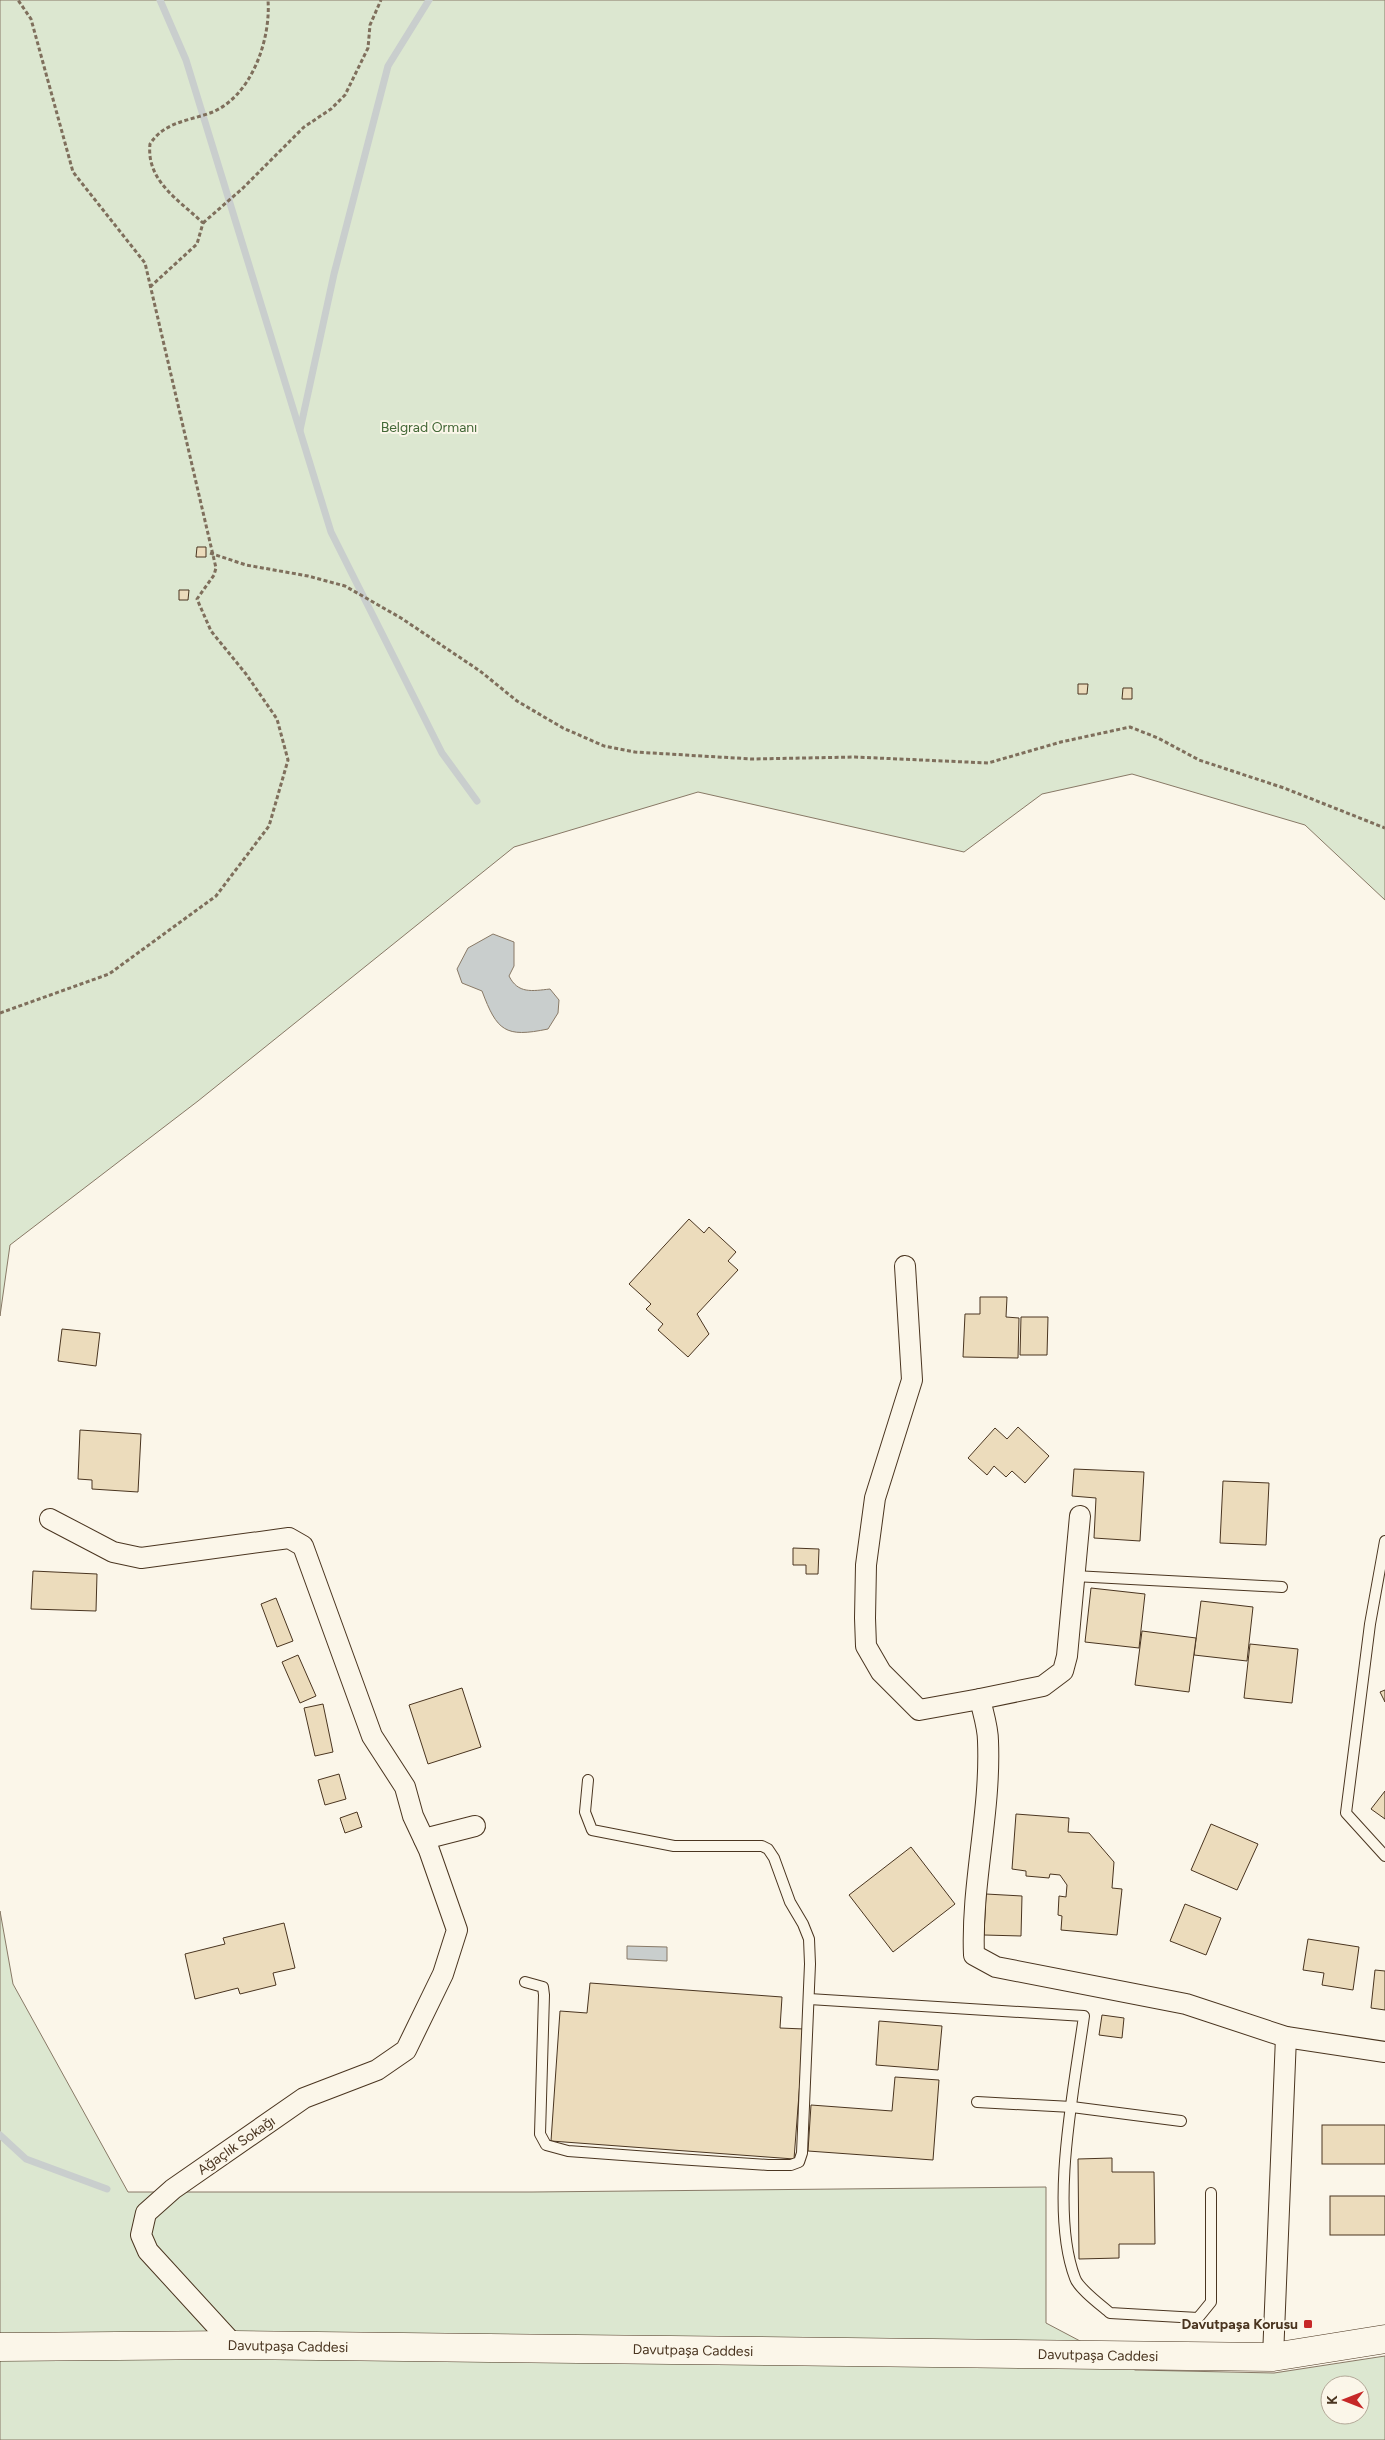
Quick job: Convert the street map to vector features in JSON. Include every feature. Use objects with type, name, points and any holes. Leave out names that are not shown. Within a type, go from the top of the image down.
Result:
[{"type":"street","points":[[905,1266],[912,1380],[875,1498],[866,1565],[866,1646],[881,1672],[919,1710],[1043,1686],[1063,1672],[1067,1656],[1080,1516]]},
{"type":"street","points":[[50,1519],[113,1552],[141,1558],[289,1538],[303,1546],[372,1736],[405,1786],[413,1816],[424,1839],[475,1826]]},
{"type":"street","points":[[980,1699],[988,1739],[986,1824],[972,1920],[974,1955],[996,1967],[1186,2004],[1286,2037],[1385,2052]]},
{"type":"street","name":"Ağaçlık Sokağı","points":[[234,2345],[148,2251],[141,2234],[146,2213],[173,2188],[304,2098],[377,2070],[406,2050],[442,1974],[457,1930],[424,1839]]},
{"type":"street","points":[[1273,2357],[1286,2037]]},
{"type":"street","name":"Davutpaşa Caddesi","points":[[0,2346],[234,2345],[1273,2357],[1385,2339]]},
{"type":"lane","points":[[1385,1541],[1370,1624],[1346,1813],[1385,1856]]},
{"type":"lane","points":[[1074,1576],[1282,1588]]},
{"type":"lane","points":[[525,1982],[542,1987],[544,1995],[540,2134],[546,2145],[568,2151],[768,2165],[791,2165],[798,2162],[802,2153],[809,1999],[809,1939],[768,1849],[755,1846],[674,1846],[592,1830],[585,1812],[588,1780]]},
{"type":"lane","points":[[809,1999],[1084,2016],[1062,2193],[1068,2245],[1075,2280],[1110,2314],[1198,2318],[1210,2302],[1210,2193]]},
{"type":"lane","points":[[977,2102],[1072,2107],[1181,2122]]},
{"type":"path","points":[[0,1013],[108,974],[216,896],[269,826],[288,760],[277,719],[246,674],[211,632],[197,599],[214,575],[216,568],[210,553],[145,263],[73,172],[30,19],[18,0]]},
{"type":"path","points":[[203,224],[157,179],[150,166],[150,144],[168,126],[229,104],[241,93],[256,65],[267,33],[269,17],[268,0]]},
{"type":"path","points":[[150,287],[197,244],[203,224],[243,188],[304,127],[331,109],[345,95],[368,48],[370,25],[381,0]]},
{"type":"path","points":[[210,553],[246,565],[308,576],[345,586],[402,618],[480,672],[517,701],[564,728],[604,746],[635,752],[752,760],[855,758],[988,763],[1061,742],[1130,727],[1158,738],[1199,760],[1284,788],[1385,828]]},
{"type":"green space","name":"Belgrad Ormanı","points":[[0,0],[1385,0],[1385,900],[1305,825],[1132,774],[1042,794],[964,852],[698,792],[514,847],[198,1101],[10,1245],[0,1316]]},
{"type":"green space","points":[[0,1911],[13,1984],[128,2192],[532,2192],[1046,2187],[1046,2323],[1135,2370],[1274,2373],[1385,2356],[1385,2440],[0,2440]]},
{"type":"shaded area","points":[[493,934],[514,942],[514,966],[509,976],[517,986],[531,991],[550,989],[559,1000],[558,1013],[548,1029],[522,1032],[504,1028],[493,1015],[482,991],[462,983],[457,969],[468,948]]},
{"type":"shaded area","points":[[627,1946],[667,1947],[667,1961],[627,1959]]},
{"type":"building","points":[[197,547],[206,547],[206,557],[196,557]]},
{"type":"building","points":[[179,590],[189,590],[188,600],[179,600]]},
{"type":"building","points":[[1078,684],[1088,684],[1087,694],[1078,694]]},
{"type":"building","points":[[1123,688],[1132,688],[1132,699],[1122,699]]},
{"type":"building","points":[[689,1219],[704,1233],[709,1227],[736,1252],[728,1261],[738,1270],[697,1314],[709,1334],[688,1357],[658,1330],[663,1324],[646,1309],[651,1304],[629,1284]]},
{"type":"building","points":[[980,1297],[1007,1297],[1006,1317],[1019,1318],[1018,1358],[963,1357],[965,1314],[980,1314]]},
{"type":"building","points":[[1021,1317],[1048,1317],[1047,1355],[1020,1355]]},
{"type":"building","points":[[62,1329],[100,1333],[96,1366],[58,1361]]},
{"type":"building","points":[[1018,1427],[1049,1456],[1025,1483],[1012,1471],[1006,1477],[994,1466],[987,1475],[968,1458],[995,1428],[1007,1439]]},
{"type":"building","points":[[80,1430],[141,1434],[138,1492],[92,1489],[92,1480],[78,1479]]},
{"type":"building","points":[[1074,1469],[1144,1472],[1140,1541],[1094,1538],[1096,1498],[1072,1496]]},
{"type":"building","points":[[1223,1481],[1269,1483],[1266,1545],[1220,1543]]},
{"type":"building","points":[[793,1548],[819,1549],[818,1574],[806,1574],[806,1565],[793,1565]]},
{"type":"building","points":[[33,1571],[97,1574],[96,1611],[31,1609]]},
{"type":"building","points":[[1091,1588],[1145,1594],[1139,1648],[1085,1642]]},
{"type":"building","points":[[276,1598],[293,1641],[277,1647],[261,1604]]},
{"type":"building","points":[[1201,1601],[1253,1607],[1247,1661],[1194,1655]]},
{"type":"building","points":[[1142,1631],[1196,1638],[1189,1692],[1135,1685]]},
{"type":"building","points":[[1250,1644],[1298,1649],[1292,1703],[1244,1698]]},
{"type":"building","points":[[298,1655],[316,1696],[300,1703],[282,1662]]},
{"type":"building","points":[[462,1688],[481,1747],[428,1764],[409,1705]]},
{"type":"building","points":[[1385,1690],[1385,1702],[1380,1692]]},
{"type":"building","points":[[323,1704],[333,1752],[315,1756],[304,1708]]},
{"type":"building","points":[[339,1774],[346,1799],[325,1805],[318,1780]]},
{"type":"building","points":[[1385,1791],[1385,1819],[1371,1809]]},
{"type":"building","points":[[357,1812],[362,1827],[345,1833],[340,1818]]},
{"type":"building","points":[[1016,1814],[1069,1818],[1068,1832],[1089,1833],[1114,1862],[1112,1888],[1122,1889],[1117,1935],[1061,1930],[1062,1916],[1058,1915],[1059,1896],[1066,1897],[1067,1885],[1060,1875],[1050,1874],[1049,1878],[1026,1876],[1026,1871],[1012,1869]]},
{"type":"building","points":[[1211,1824],[1258,1844],[1237,1890],[1191,1870]]},
{"type":"building","points":[[911,1847],[955,1904],[893,1952],[849,1895]]},
{"type":"building","points":[[986,1894],[1022,1896],[1021,1936],[984,1935]]},
{"type":"building","points":[[1185,1904],[1221,1918],[1206,1955],[1170,1941]]},
{"type":"building","points":[[284,1923],[295,1968],[273,1973],[276,1985],[240,1994],[238,1988],[195,1999],[185,1954],[225,1944],[223,1938]]},
{"type":"building","points":[[1308,1939],[1359,1947],[1353,1990],[1322,1985],[1324,1973],[1303,1970]]},
{"type":"building","points":[[1375,1970],[1385,1971],[1385,2010],[1371,2008]]},
{"type":"building","points":[[590,1983],[782,1997],[780,2028],[804,2029],[794,2159],[551,2141],[560,2011],[587,2013]]},
{"type":"building","points":[[1102,2015],[1124,2018],[1122,2038],[1099,2035]]},
{"type":"building","points":[[879,2021],[942,2026],[938,2070],[876,2065]]},
{"type":"building","points":[[895,2077],[939,2080],[933,2160],[808,2151],[811,2105],[892,2111]]},
{"type":"building","points":[[1322,2125],[1385,2125],[1385,2164],[1322,2164]]},
{"type":"building","points":[[1112,2158],[1112,2172],[1154,2172],[1155,2244],[1119,2244],[1119,2258],[1079,2259],[1078,2159]]},
{"type":"building","points":[[1330,2196],[1385,2196],[1385,2235],[1330,2235]]},
{"type":"waterway","points":[[160,0],[186,60],[331,532],[442,753],[477,801]]},
{"type":"waterway","points":[[300,430],[334,274],[388,66],[429,0]]},
{"type":"waterway","points":[[0,2135],[26,2159],[107,2189]]},
{"type":"place","name":"Davutpaşa Korusu","points":[[1308,2324]]}]
